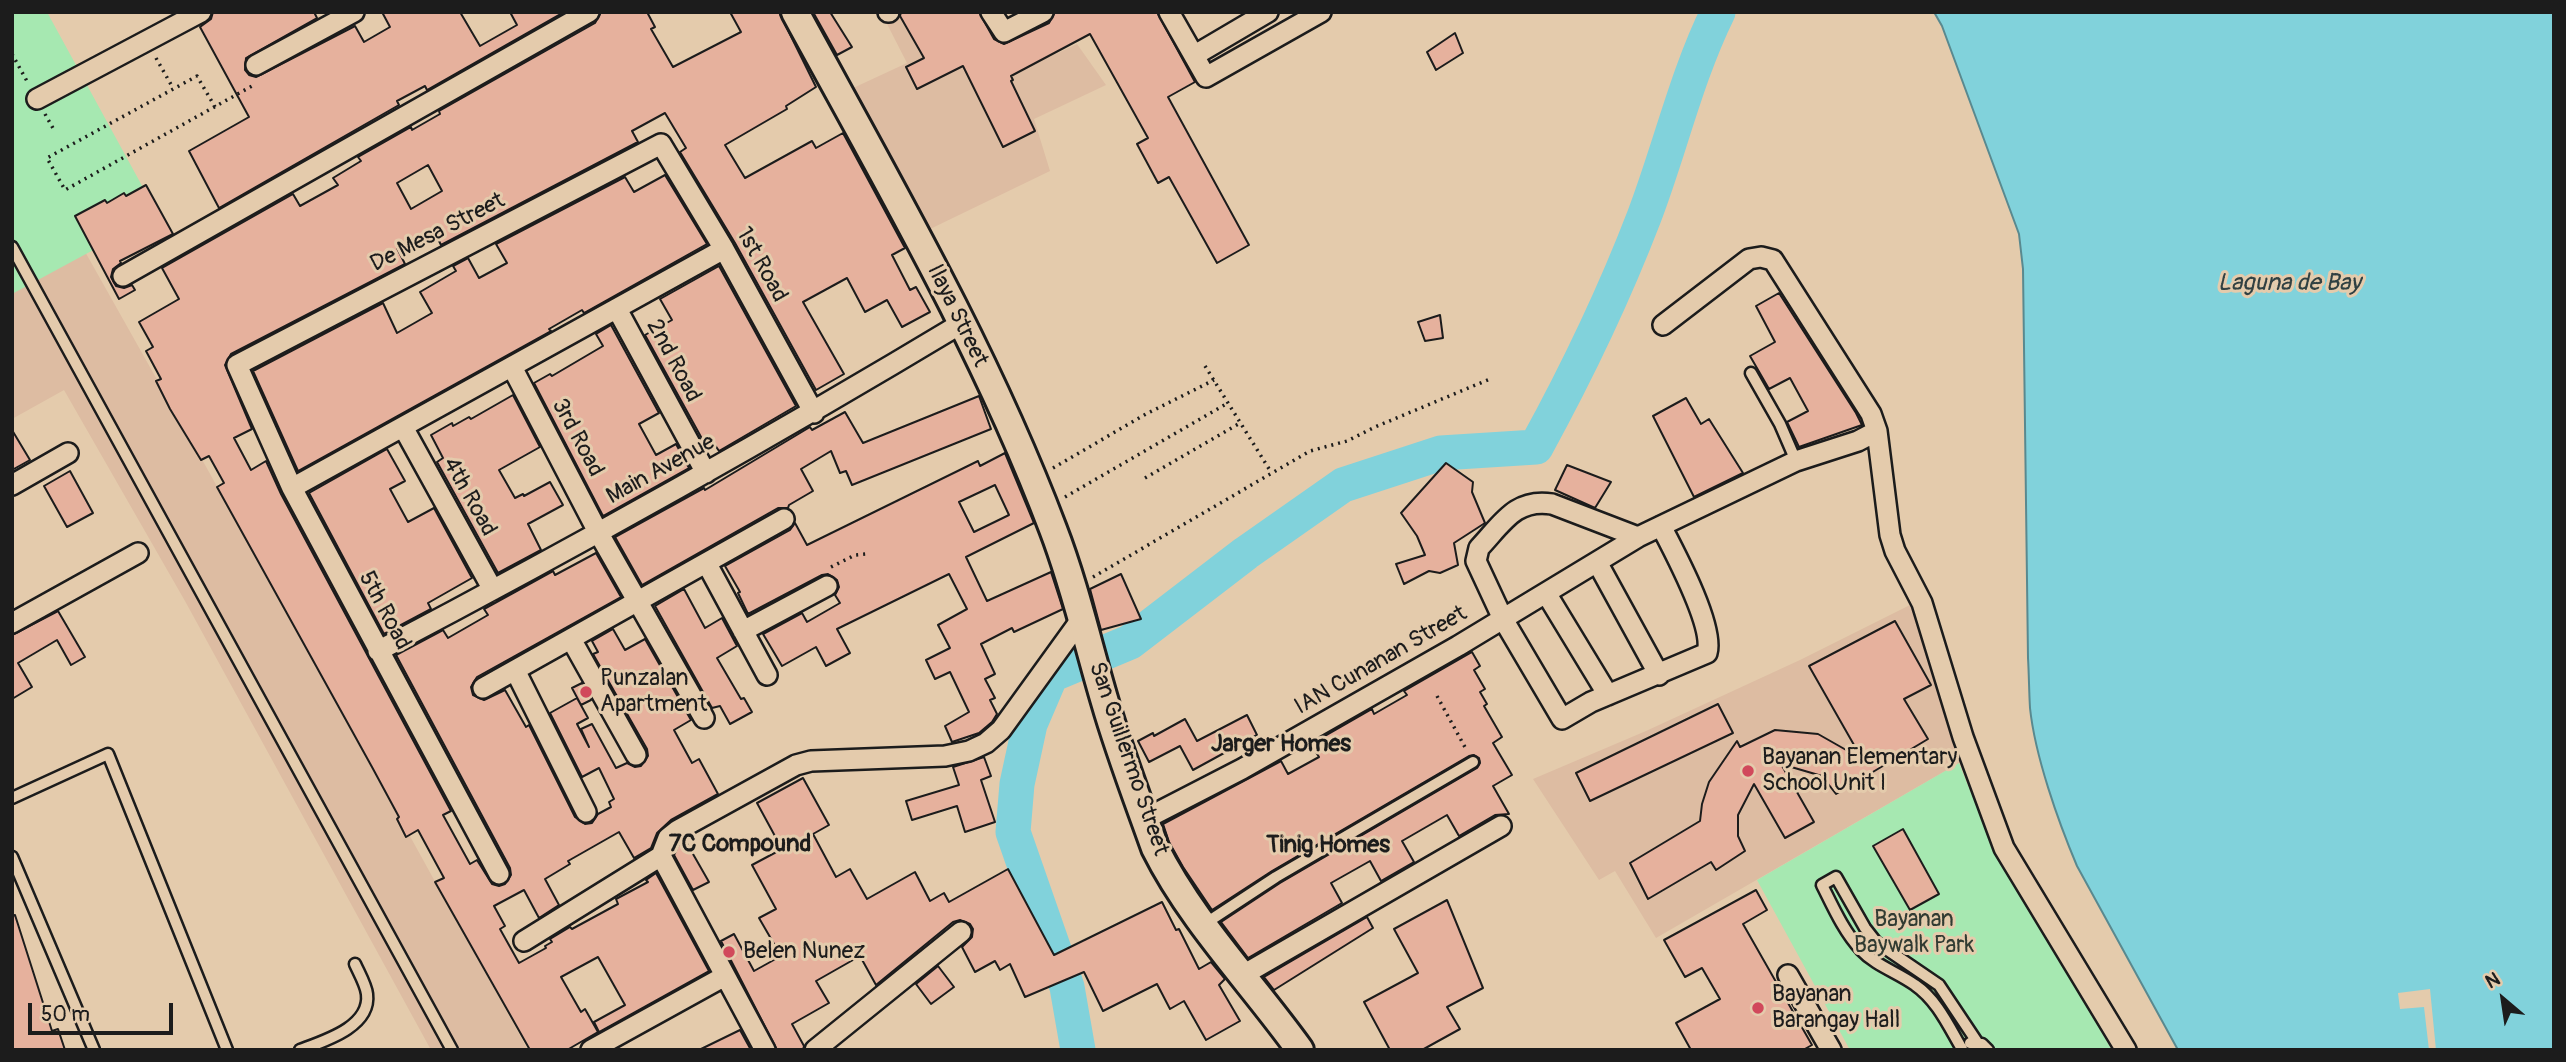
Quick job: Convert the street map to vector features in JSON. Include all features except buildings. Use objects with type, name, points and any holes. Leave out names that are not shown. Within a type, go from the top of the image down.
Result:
[{"type":"main road","name":"Ilaya Street","points":[[795,12],[962,323],[1045,509],[1084,626]]},
{"type":"main road","name":"San Guillermo Street","points":[[1084,626],[1105,703],[1155,848],[1166,870],[1203,925],[1300,1050]]},
{"type":"street","points":[[37,99],[201,12]]},
{"type":"street","points":[[256,65],[354,12]]},
{"type":"street","points":[[123,276],[589,12]]},
{"type":"street","points":[[991,12],[1004,32],[1043,12]]},
{"type":"street","points":[[1169,12],[1206,77],[1321,12]]},
{"type":"street","points":[[1195,55],[1268,12]]},
{"type":"street","name":"1st Road","points":[[661,144],[724,249],[814,412]]},
{"type":"street","name":"De Mesa Street","points":[[237,365],[661,144]]},
{"type":"street","points":[[292,488],[724,249]]},
{"type":"street","points":[[1663,326],[1749,259],[1761,257],[1773,260],[1871,414],[1877,431],[1890,535],[1895,551],[1922,603],[1963,737],[2004,848],[2126,1050]]},
{"type":"street","name":"2nd Road","points":[[617,309],[706,473]]},
{"type":"street","name":"Main Avenue","points":[[378,651],[706,473],[962,323]]},
{"type":"street","name":"5th Road","points":[[237,365],[292,488],[499,874]]},
{"type":"street","name":"3rd Road","points":[[512,367],[598,532],[704,718]]},
{"type":"street","name":"4th Road","points":[[403,427],[493,590]]},
{"type":"street","name":"IAN Cunanan Street","points":[[1145,819],[1242,769],[1503,619],[1638,537],[1796,461],[1858,441],[1877,431]]},
{"type":"street","points":[[12,485],[68,453]]},
{"type":"street","points":[[1638,537],[1552,504],[1538,502],[1520,507],[1476,554],[1476,561],[1503,619],[1559,717],[1565,719],[1608,695],[1707,653],[1707,634],[1690,587],[1661,526]]},
{"type":"street","points":[[483,688],[784,519]]},
{"type":"street","points":[[12,624],[138,553]]},
{"type":"street","points":[[1597,562],[1659,675]]},
{"type":"street","points":[[706,564],[766,675]]},
{"type":"street","points":[[743,631],[824,579]]},
{"type":"street","points":[[1546,593],[1608,695]]},
{"type":"street","points":[[524,940],[661,856],[668,838],[678,830],[796,765],[811,761],[945,756],[969,751],[986,743],[1001,730],[1084,626]]},
{"type":"street","points":[[571,639],[636,755]]},
{"type":"street","points":[[515,670],[586,812]]},
{"type":"street","points":[[1243,975],[1500,826]]},
{"type":"street","points":[[661,856],[765,1050]]},
{"type":"street","points":[[815,1050],[961,932]]},
{"type":"street","points":[[1788,975],[1831,1050]]},
{"type":"street","points":[[591,1050],[725,976]]},
{"type":"lane","points":[[12,247],[452,1050]]},
{"type":"lane","points":[[1751,373],[1780,424],[1796,461]]},
{"type":"lane","points":[[12,798],[108,754],[227,1050]]},
{"type":"lane","points":[[1203,925],[1266,884],[1473,762]]},
{"type":"lane","points":[[12,857],[94,1050]]},
{"type":"lane","points":[[1976,1042],[1962,1049],[1927,995],[1908,980],[1874,962],[1862,951],[1852,939],[1822,885],[1836,877],[1876,943],[1938,985],[1976,1042],[1988,1050]]},
{"type":"lane","points":[[300,1050],[325,1040],[358,1021],[366,1011],[367,994],[355,964]]},
{"type":"path","points":[[147,41],[173,88]]},
{"type":"path","points":[[215,107],[197,76],[47,158],[65,190],[215,107],[251,86],[256,65]]},
{"type":"path","points":[[1205,366],[1271,472]]},
{"type":"path","points":[[1073,589],[1310,451],[1347,441],[1490,379]]},
{"type":"path","points":[[1031,476],[1056,466],[1146,414],[1214,380]]},
{"type":"path","points":[[1045,509],[1228,403]]},
{"type":"path","points":[[1145,478],[1240,423]]},
{"type":"path","points":[[824,579],[855,555],[866,554]]},
{"type":"path","points":[[1437,696],[1473,762]]},
{"type":"shaded area","points":[[906,12],[983,12],[1013,74],[1077,44],[1106,85],[1034,119],[1050,171],[928,230],[851,89],[907,63],[886,22]]},
{"type":"shaded area","points":[[12,122],[528,1050],[431,1050],[185,601],[64,390],[12,419]]},
{"type":"shaded area","name":"Bayanan Elementary School Unit I","points":[[1916,602],[1959,763],[1656,938],[1615,871],[1599,880],[1533,779],[1646,731],[1800,660]]},
{"type":"green space","points":[[12,12],[47,12],[158,215],[12,294]]},
{"type":"green space","name":"Bayanan Baywalk Park","points":[[1959,763],[2010,874],[2112,1050],[1850,1050],[1757,880]]},
{"type":"water","name":"Laguna de Bay","points":[[1934,12],[2554,12],[2554,1050],[2178,1050],[2077,866],[2055,809],[2037,747],[2030,708],[2028,658],[2023,269],[2019,234],[1942,26]]},
{"type":"pier","points":[[2430,989],[2436,1050],[2429,1050],[2424,1007],[2400,1009],[2398,993]]},
{"type":"waterway","points":[[1078,1050],[1067,987],[1013,832],[1017,784],[1030,724],[1051,675],[1130,642],[1246,553],[1343,485],[1441,453],[1536,447],[1566,391],[1620,276],[1653,191],[1687,87],[1718,12]]},
{"type":"place","name":"Punzalan Apartment","points":[[586,692]]},
{"type":"place","name":"Bayanan Elementary School Unit I","points":[[1748,771]]},
{"type":"place","name":"Belen Nunez","points":[[729,952]]},
{"type":"place","name":"Bayanan Barangay Hall","points":[[1758,1008]]},
{"type":"district","name":"Jarger Homes","points":[[1281,745]]},
{"type":"district","name":"7C Compound","points":[[740,845]]},
{"type":"district","name":"Tinig Homes","points":[[1328,846]]}]
